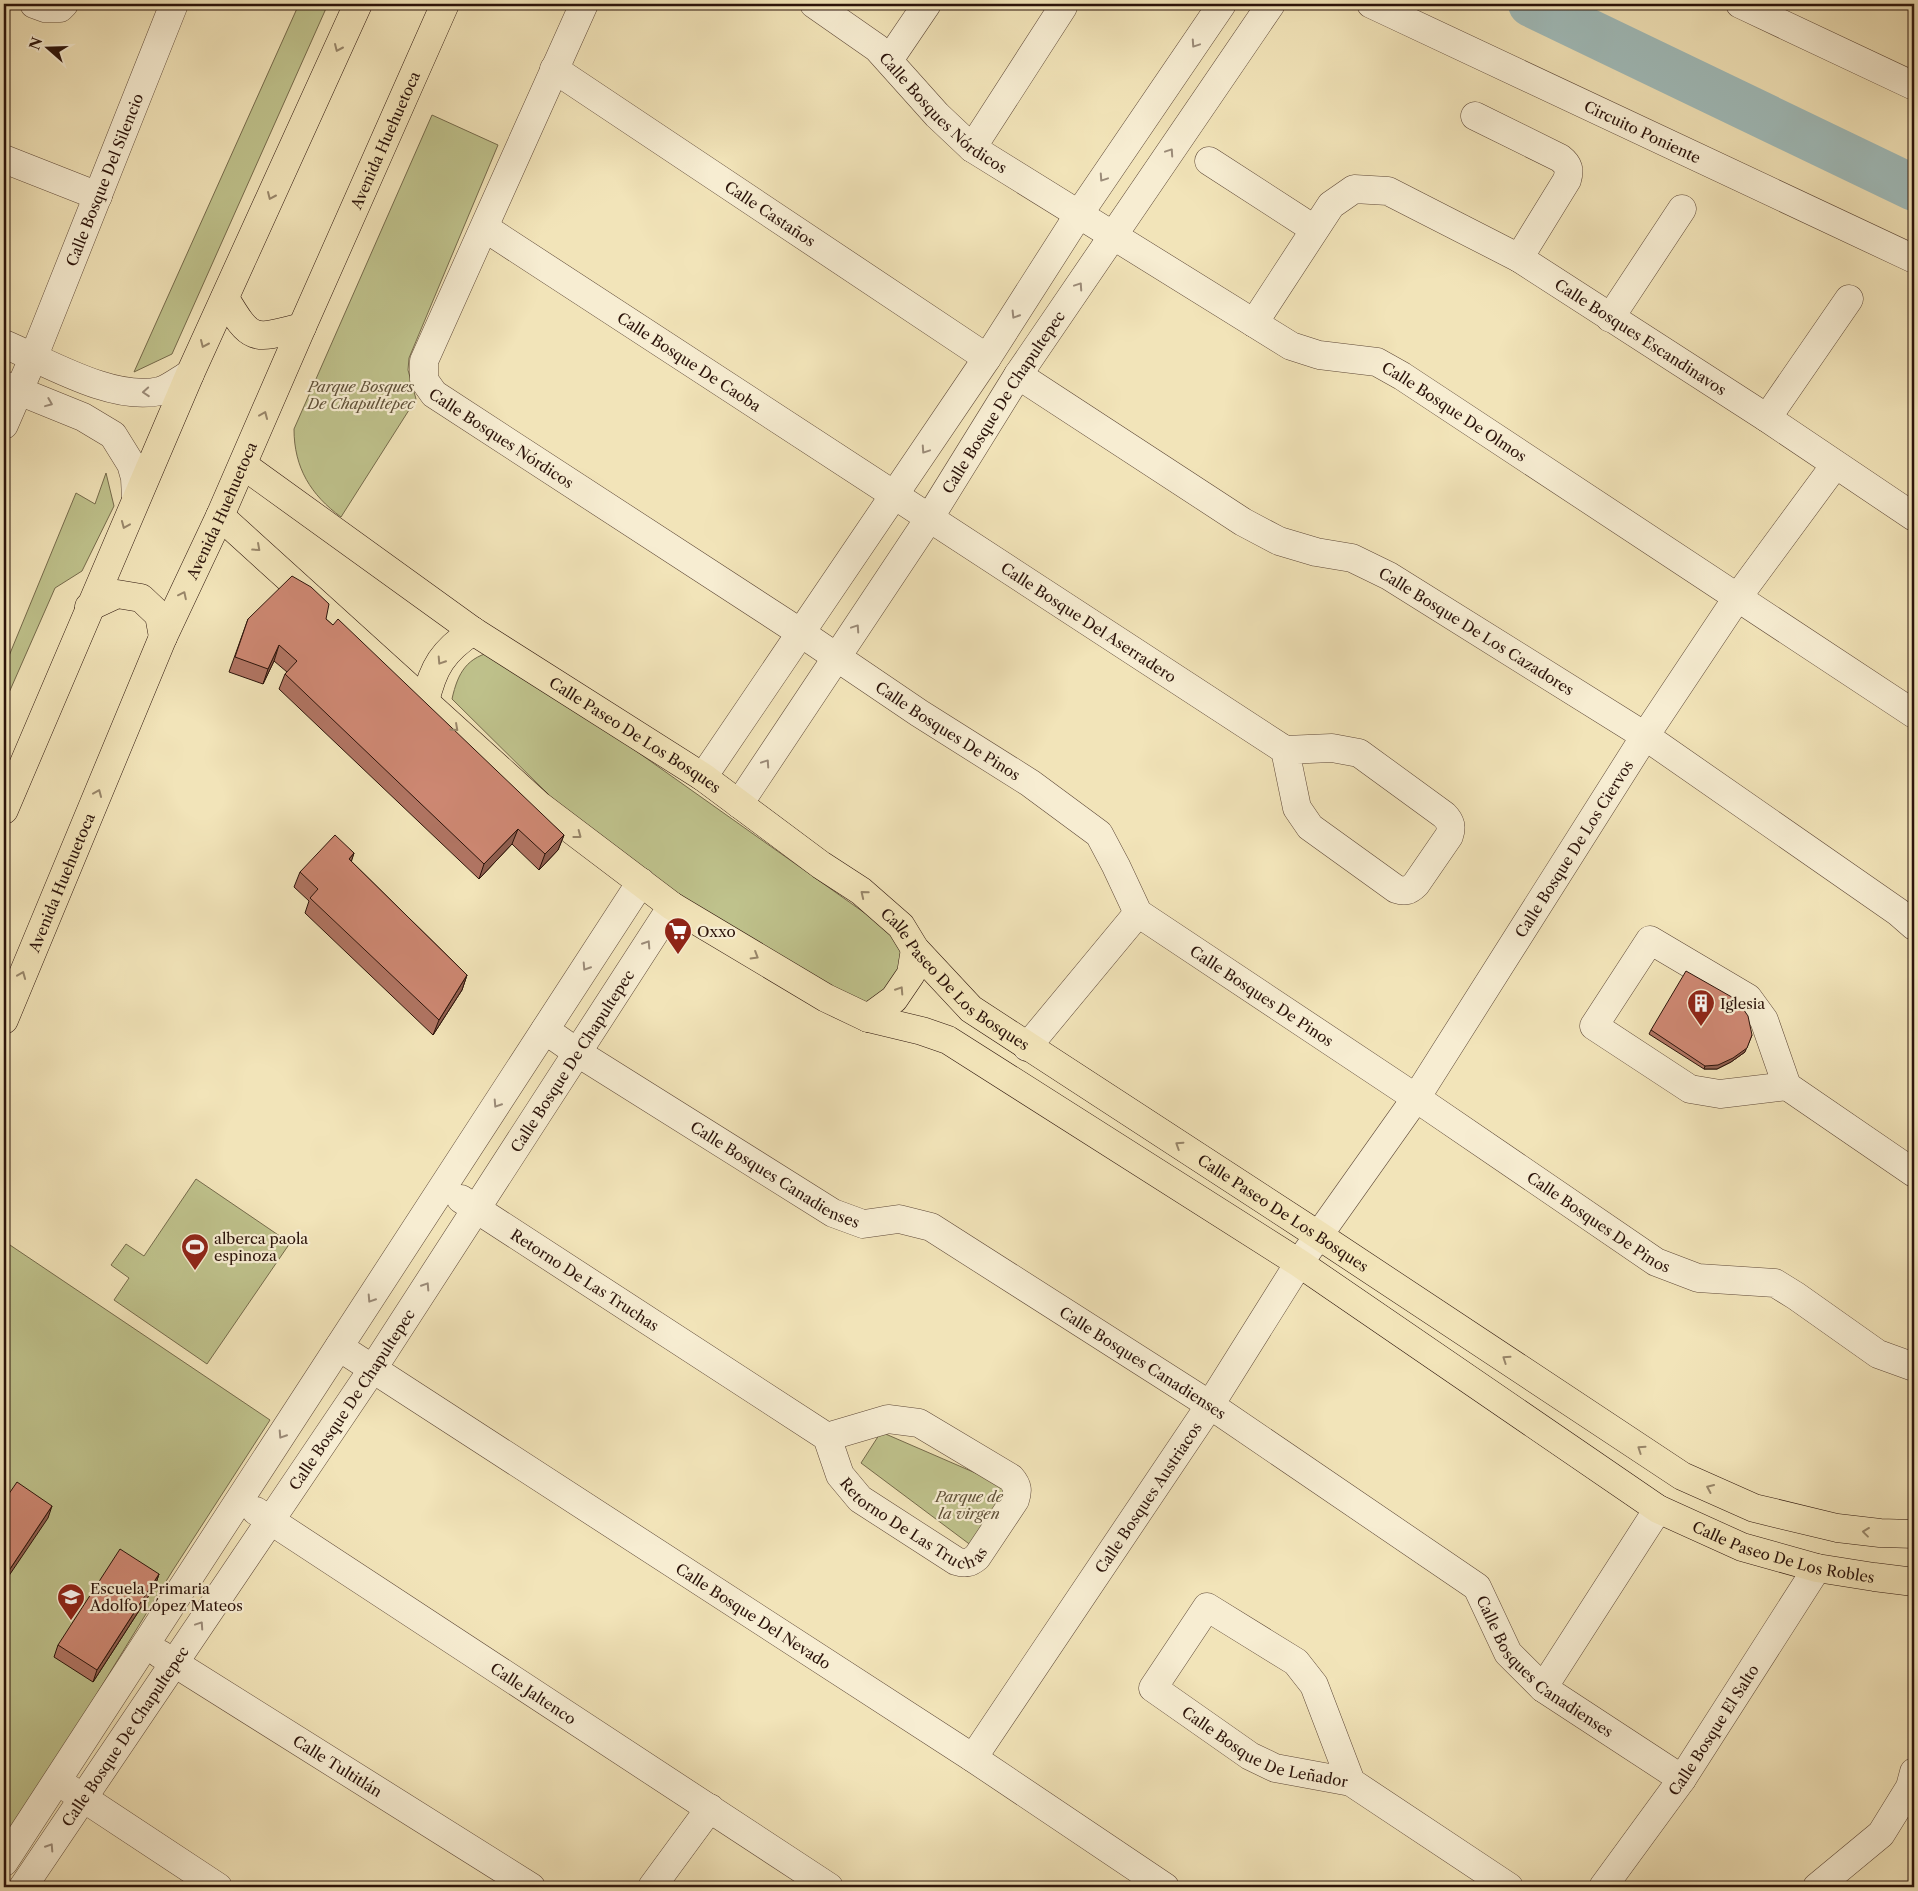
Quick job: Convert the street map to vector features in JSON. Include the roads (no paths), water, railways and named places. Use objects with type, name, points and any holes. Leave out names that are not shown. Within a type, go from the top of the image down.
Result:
[{"type":"main road","points":[[4,810],[190,374],[358,4]]},
{"type":"main road","name":"Avenida Huehuetoca","points":[[4,1020],[163,637],[243,465],[445,4]]},
{"type":"main road","points":[[225,298],[241,324],[253,334],[268,336],[302,327]]},
{"type":"main road","name":"Calle Paseo De Los Bosques","points":[[243,465],[472,631],[703,777],[821,865],[862,891],[901,926],[915,949],[971,1009],[1318,1235],[1682,1476],[1754,1508],[1837,1528],[1880,1533],[1914,1534]]},
{"type":"main road","points":[[220,516],[540,806],[672,906],[826,998],[868,1018],[922,1031],[948,1040],[1299,1263],[1658,1509]]},
{"type":"main road","points":[[89,607],[117,594],[141,598],[159,615],[163,637]]},
{"type":"main road","points":[[425,702],[430,680],[440,660],[454,643],[472,631]]},
{"type":"main road","points":[[868,1018],[894,999],[911,974],[915,949]]},
{"type":"main road","name":"Calle Paseo De Los Robles","points":[[1658,1509],[1742,1547],[1817,1568],[1914,1582]]},
{"type":"street","points":[[34,4],[45,8],[60,8],[64,4]]},
{"type":"street","name":"Calle Bosque Del Silencio","points":[[4,425],[12,388],[34,356],[174,4]]},
{"type":"street","name":"Calle Bosques Nórdicos","points":[[584,4],[424,361],[424,380],[434,394],[801,633]]},
{"type":"street","name":"Calle Bosques Nórdicos","points":[[814,4],[871,43],[889,60],[937,115],[972,148],[1079,214]]},
{"type":"street","points":[[889,60],[927,4]]},
{"type":"street","points":[[703,777],[987,358],[1079,214],[1222,4]]},
{"type":"street","name":"Calle Bosque De Chapultepec","points":[[740,804],[930,517],[1018,375],[1271,4]]},
{"type":"street","name":"Circuito Poniente","points":[[1371,4],[1914,260]]},
{"type":"street","points":[[1740,4],[1914,86]]},
{"type":"street","points":[[972,148],[1062,7]]},
{"type":"street","name":"Calle Castaños","points":[[554,69],[987,358]]},
{"type":"street","points":[[1474,116],[1567,163],[1569,171],[1567,180],[1519,258]]},
{"type":"street","points":[[4,159],[98,196]]},
{"type":"street","points":[[1209,161],[1314,229],[1254,323]]},
{"type":"street","name":"Calle Bosques Escandinavos","points":[[1314,229],[1331,205],[1354,189],[1388,191],[1519,258],[1767,418],[1914,517]]},
{"type":"street","points":[[1610,318],[1682,209]]},
{"type":"street","name":"Calle Bosque De Olmos","points":[[1079,214],[1291,346],[1319,355],[1377,362],[1402,376],[1914,714]]},
{"type":"street","name":"Calle Bosque De Caoba","points":[[485,228],[895,494]]},
{"type":"street","points":[[1767,418],[1850,299]]},
{"type":"street","points":[[4,344],[93,384],[132,393],[161,390],[190,374]]},
{"type":"street","name":"Calle Bosque De Los Cazadores","points":[[1018,375],[1243,522],[1279,541],[1316,552],[1352,558],[1389,576],[1645,736],[1898,912],[1914,926]]},
{"type":"street","points":[[12,388],[84,417],[113,436],[131,464],[135,478],[136,499]]},
{"type":"street","name":"Calle Bosque De Los Ciervos","points":[[1318,1235],[1416,1098],[1645,736],[1737,598],[1835,465]]},
{"type":"street","name":"Calle Bosque Del Aserradero","points":[[895,494],[1285,750]]},
{"type":"street","name":"Calle Bosques De Pinos","points":[[801,633],[836,658],[1030,783],[1099,834],[1138,913],[1416,1098],[1656,1262],[1698,1278],[1775,1283],[1878,1354],[1914,1367]]},
{"type":"street","points":[[1332,748],[1359,753],[1450,821],[1451,829],[1449,836],[1410,890],[1396,889],[1310,827],[1297,808],[1285,750],[1332,748]]},
{"type":"street","name":"Calle Bosque De Chapultepec","points":[[4,1862],[546,1030],[640,882]]},
{"type":"street","name":"Calle Bosque De Chapultepec","points":[[23,1887],[372,1370],[672,906]]},
{"type":"street","points":[[1028,1047],[1138,913]]},
{"type":"street","points":[[1787,1086],[1720,1094],[1690,1089],[1594,1026],[1650,940],[1748,998],[1764,1020],[1787,1086],[1914,1173]]},
{"type":"street","name":"Calle Bosques Canadienses","points":[[546,1030],[833,1213],[863,1224],[899,1220],[931,1227],[1210,1405],[1477,1586],[1508,1653],[1542,1688],[1682,1779]]},
{"type":"street","name":"Retorno De Las Truchas","points":[[443,1188],[827,1438],[840,1475],[860,1499],[956,1561],[964,1564],[971,1562],[977,1557],[1015,1500],[1018,1492],[1016,1484],[1011,1478],[919,1422],[888,1419],[827,1438]]},
{"type":"street","name":"Calle Bosques Austriacos","points":[[973,1758],[1210,1405],[1318,1235]]},
{"type":"street","name":"Calle Bosque Del Nevado","points":[[339,1347],[973,1758],[1165,1887]]},
{"type":"street","name":"Calle Jaltenco","points":[[240,1500],[828,1887]]},
{"type":"street","points":[[1542,1688],[1658,1509]]},
{"type":"street","name":"Calle Bosque El Salto","points":[[1603,1887],[1682,1779],[1817,1568]]},
{"type":"street","name":"Calle Bosque De Leñador","points":[[1207,1608],[1296,1662],[1314,1685],[1351,1782],[1275,1768],[1250,1756],[1153,1688],[1207,1608]]},
{"type":"street","name":"Calle Tultitlán","points":[[146,1644],[531,1887]]},
{"type":"street","points":[[1817,1887],[1880,1834],[1910,1787],[1914,1772]]},
{"type":"street","points":[[56,1780],[218,1887]]},
{"type":"street","points":[[1351,1782],[1509,1887]]},
{"type":"street","points":[[652,1887],[710,1808]]},
{"type":"waterway","points":[[1531,4],[1914,188]]},
{"type":"place","name":"Oxxo","points":[[678,955]]},
{"type":"place","name":"Iglesia","points":[[1701,1027]]},
{"type":"place","name":"alberca paola espinoza","points":[[195,1271]]},
{"type":"place","name":"Escuela Primaria Adolfo López Mateos","points":[[71,1621]]},
{"type":"park label","name":"Parque Bosques De Chapultepec","points":[[361,394]]},
{"type":"park label","name":"Parque de la virgen","points":[[969,1504]]}]
